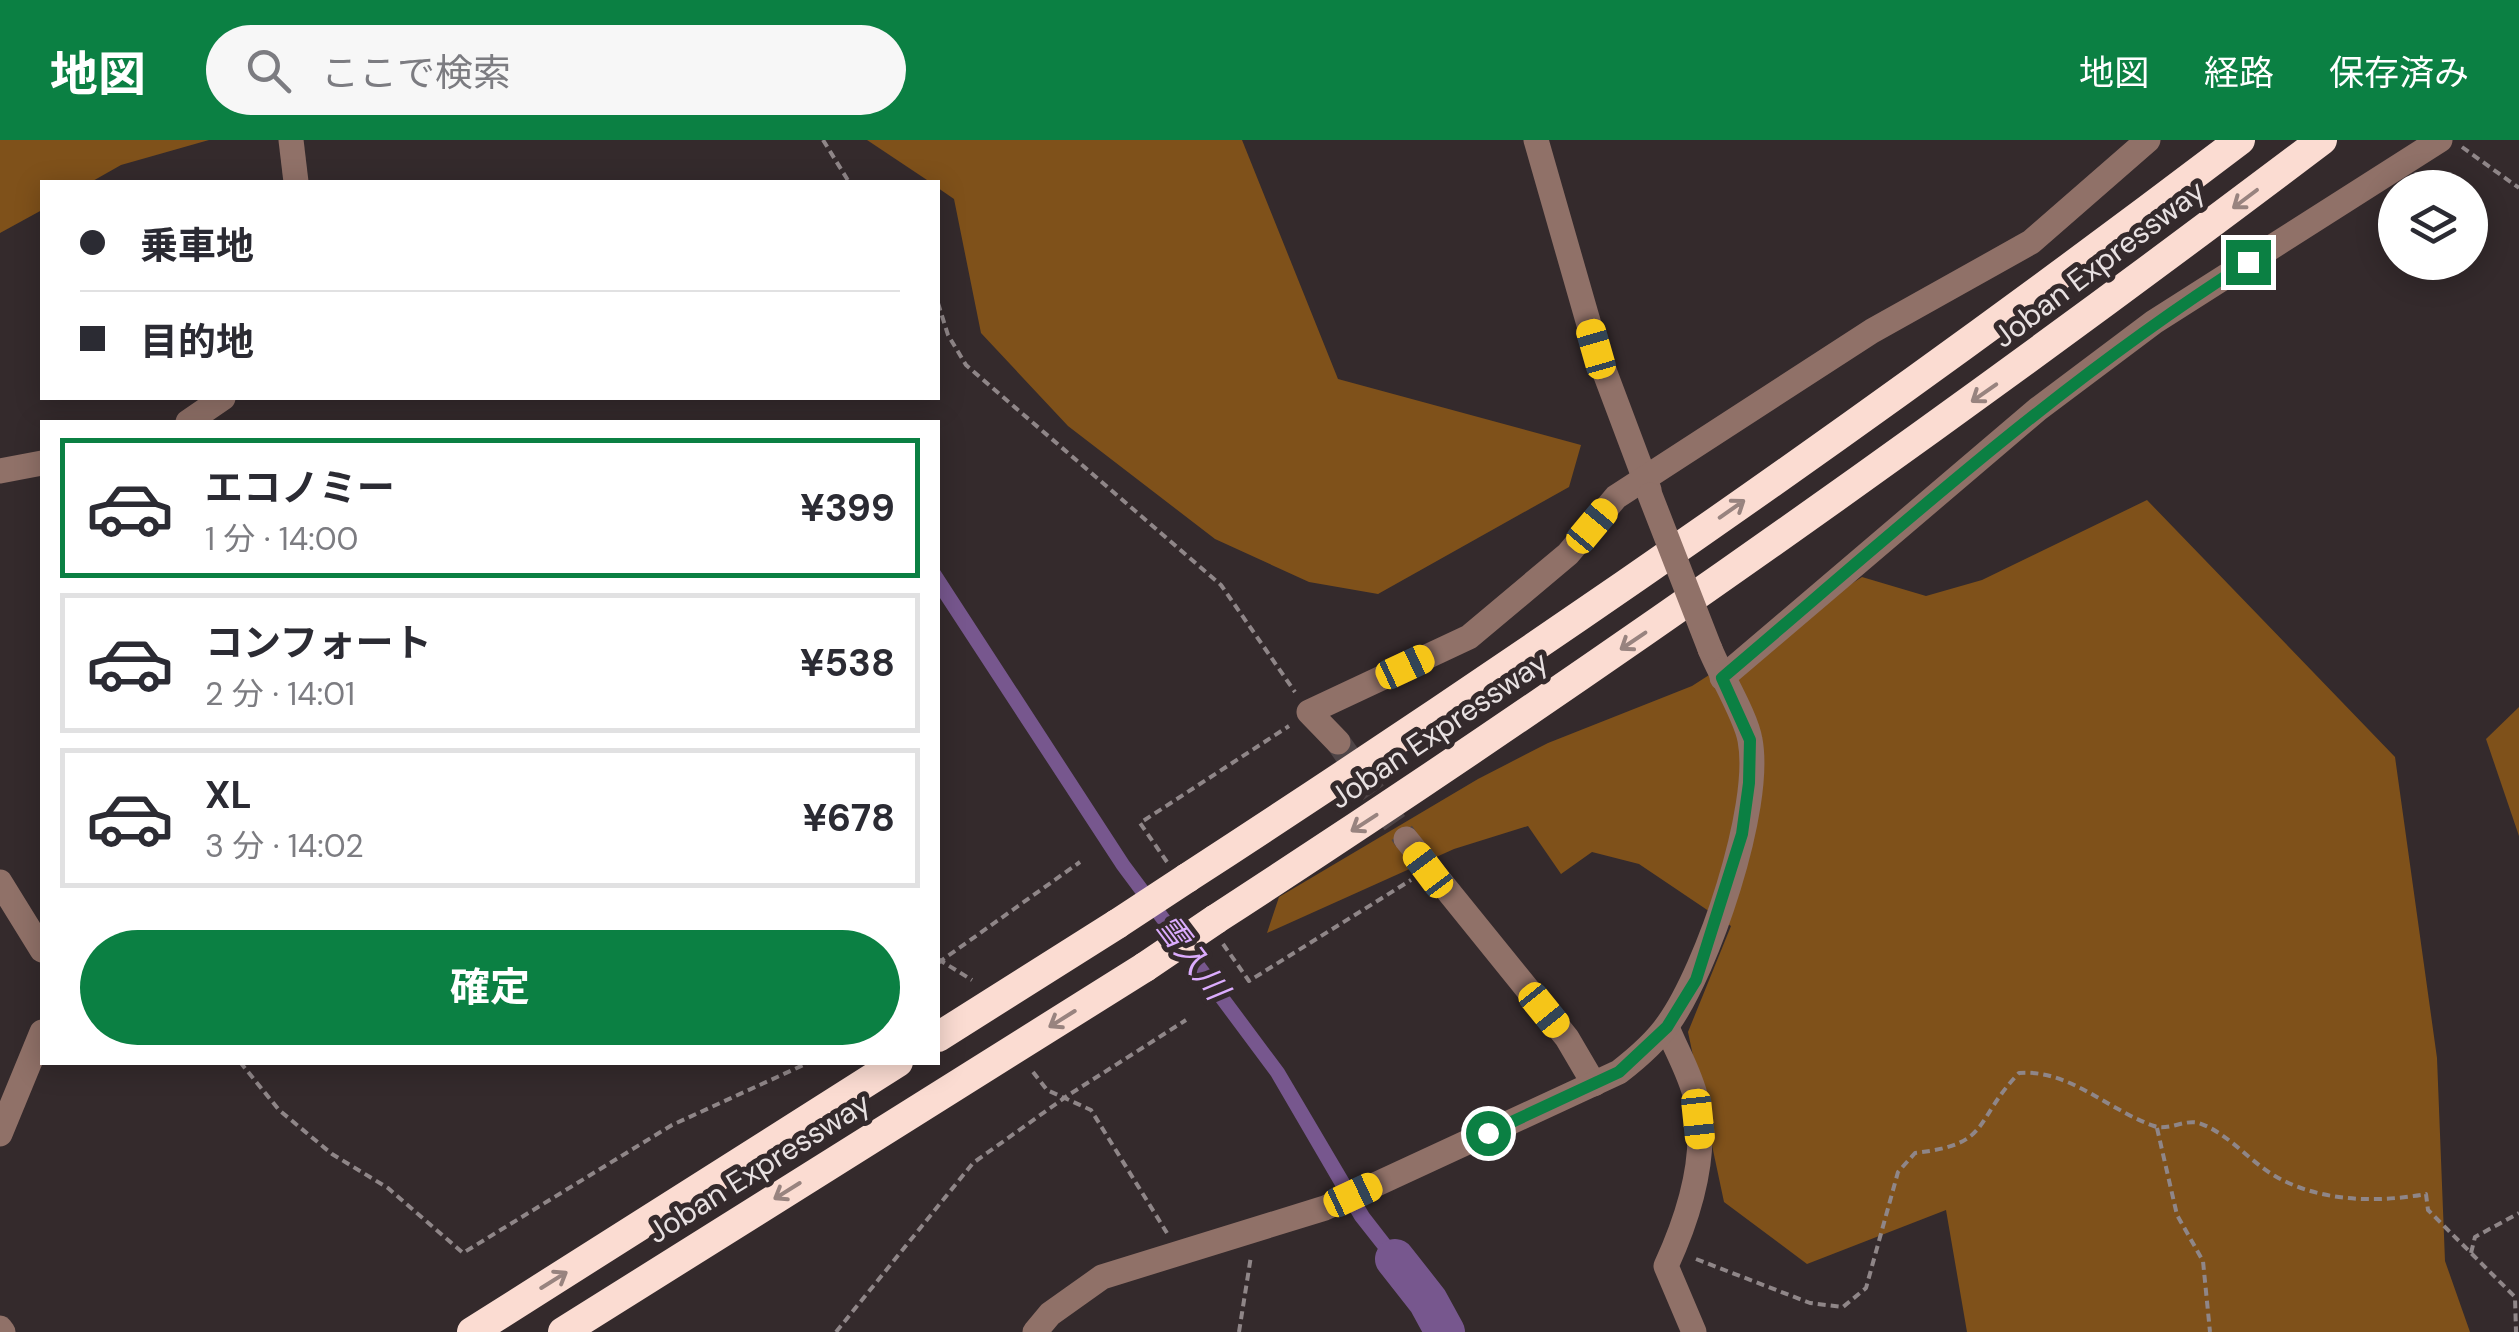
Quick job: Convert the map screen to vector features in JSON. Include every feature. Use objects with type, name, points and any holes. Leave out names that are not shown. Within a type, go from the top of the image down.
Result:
[{"type":"highway","name":"Joban Expressway","points":[[940,1037],[1405,736],[2003,320],[2240,140]]},
{"type":"highway","name":"Joban Expressway","points":[[563,1332],[1145,967],[1429,781],[2034,358],[2322,140]]},
{"type":"highway","name":"Joban Expressway","points":[[472,1332],[893,1065]]},
{"type":"street","points":[[291,140],[296,180]]},
{"type":"street","points":[[1036,1332],[1050,1314],[1102,1277],[1325,1208],[1619,1072],[1667,1027],[1696,980],[1742,834],[1750,740],[1710,649],[1596,349],[1536,140]]},
{"type":"street","points":[[1338,742],[1309,712],[1469,636],[1568,554],[1616,497],[1648,485],[1872,332],[2030,242],[2148,140]]},
{"type":"street","points":[[1722,678],[2038,409],[2154,322],[2441,141]]},
{"type":"street","points":[[191,420],[220,400]]},
{"type":"street","points":[[0,471],[40,463]]},
{"type":"street","points":[[1406,839],[1566,1038],[1594,1084]]},
{"type":"street","points":[[0,882],[40,947]]},
{"type":"street","points":[[1667,1027],[1696,1098],[1700,1139],[1697,1173],[1666,1266],[1694,1332]]},
{"type":"street","points":[[0,1134],[40,1037]]},
{"type":"path","points":[[823,140],[848,180]]},
{"type":"path","points":[[2441,141],[2519,188]]},
{"type":"path","points":[[940,309],[948,335],[966,365],[1221,585],[1309,712]]},
{"type":"path","points":[[940,960],[1080,862]]},
{"type":"path","points":[[940,962],[972,980]]},
{"type":"path","points":[[836,1332],[973,1163],[1067,1096],[1186,1020]]},
{"type":"path","points":[[242,1065],[280,1110],[332,1154],[388,1188],[463,1253],[672,1125],[803,1065]]},
{"type":"path","points":[[1673,1250],[1810,1303],[1843,1307],[1866,1288],[1898,1172],[1915,1152],[1952,1148],[1974,1136],[2000,1093],[2020,1073],[2042,1071],[2157,1128],[2196,1122],[2275,1176],[2314,1192],[2390,1201],[2426,1194],[2428,1210],[2516,1298],[2516,1332]]},
{"type":"path","points":[[1034,1072],[1047,1090],[1091,1110],[1181,1255]]},
{"type":"path","points":[[2157,1128],[2177,1215],[2204,1261],[2210,1332]]},
{"type":"path","points":[[2471,1253],[2474,1237],[2519,1213]]},
{"type":"path","points":[[1239,1332],[1256,1231]]},
{"type":"shaded area","points":[[0,140],[209,140],[121,165],[95,180],[40,180],[40,211],[0,233]]},
{"type":"shaded area","points":[[867,140],[1242,140],[1338,379],[1581,445],[1569,487],[1378,594],[1309,582],[1215,539],[1068,426],[981,333],[954,199],[940,189],[940,180],[927,180]]},
{"type":"shaded area","points":[[2147,500],[2395,757],[2437,1058],[2445,1261],[2470,1332],[1967,1332],[1946,1210],[1807,1264],[1724,1202],[1688,1032],[1731,926],[1639,864],[1592,852],[1561,874],[1528,826],[1454,849],[1267,933],[1279,897],[1478,779],[1548,743],[1692,686],[1862,577],[1926,596],[1982,580]]},
{"type":"shaded area","points":[[2519,707],[2519,836],[2486,739]]},
{"type":"water","points":[[940,570],[1129,861],[1284,1069],[1369,1213],[1435,1298],[1422,1305],[1355,1220],[1271,1076],[1117,869],[940,598]]},
{"type":"waterway","name":"雪入川","points":[[1395,1259],[1428,1301],[1445,1332]]},
{"type":"tunnel","points":[[1338,742],[1406,839]]},
{"type":"route","points":[[1488,1133],[1619,1072],[1667,1027],[1696,980],[1742,834],[1749,783],[1750,740],[1722,678],[2038,409],[2154,322],[2248,262]]}]
